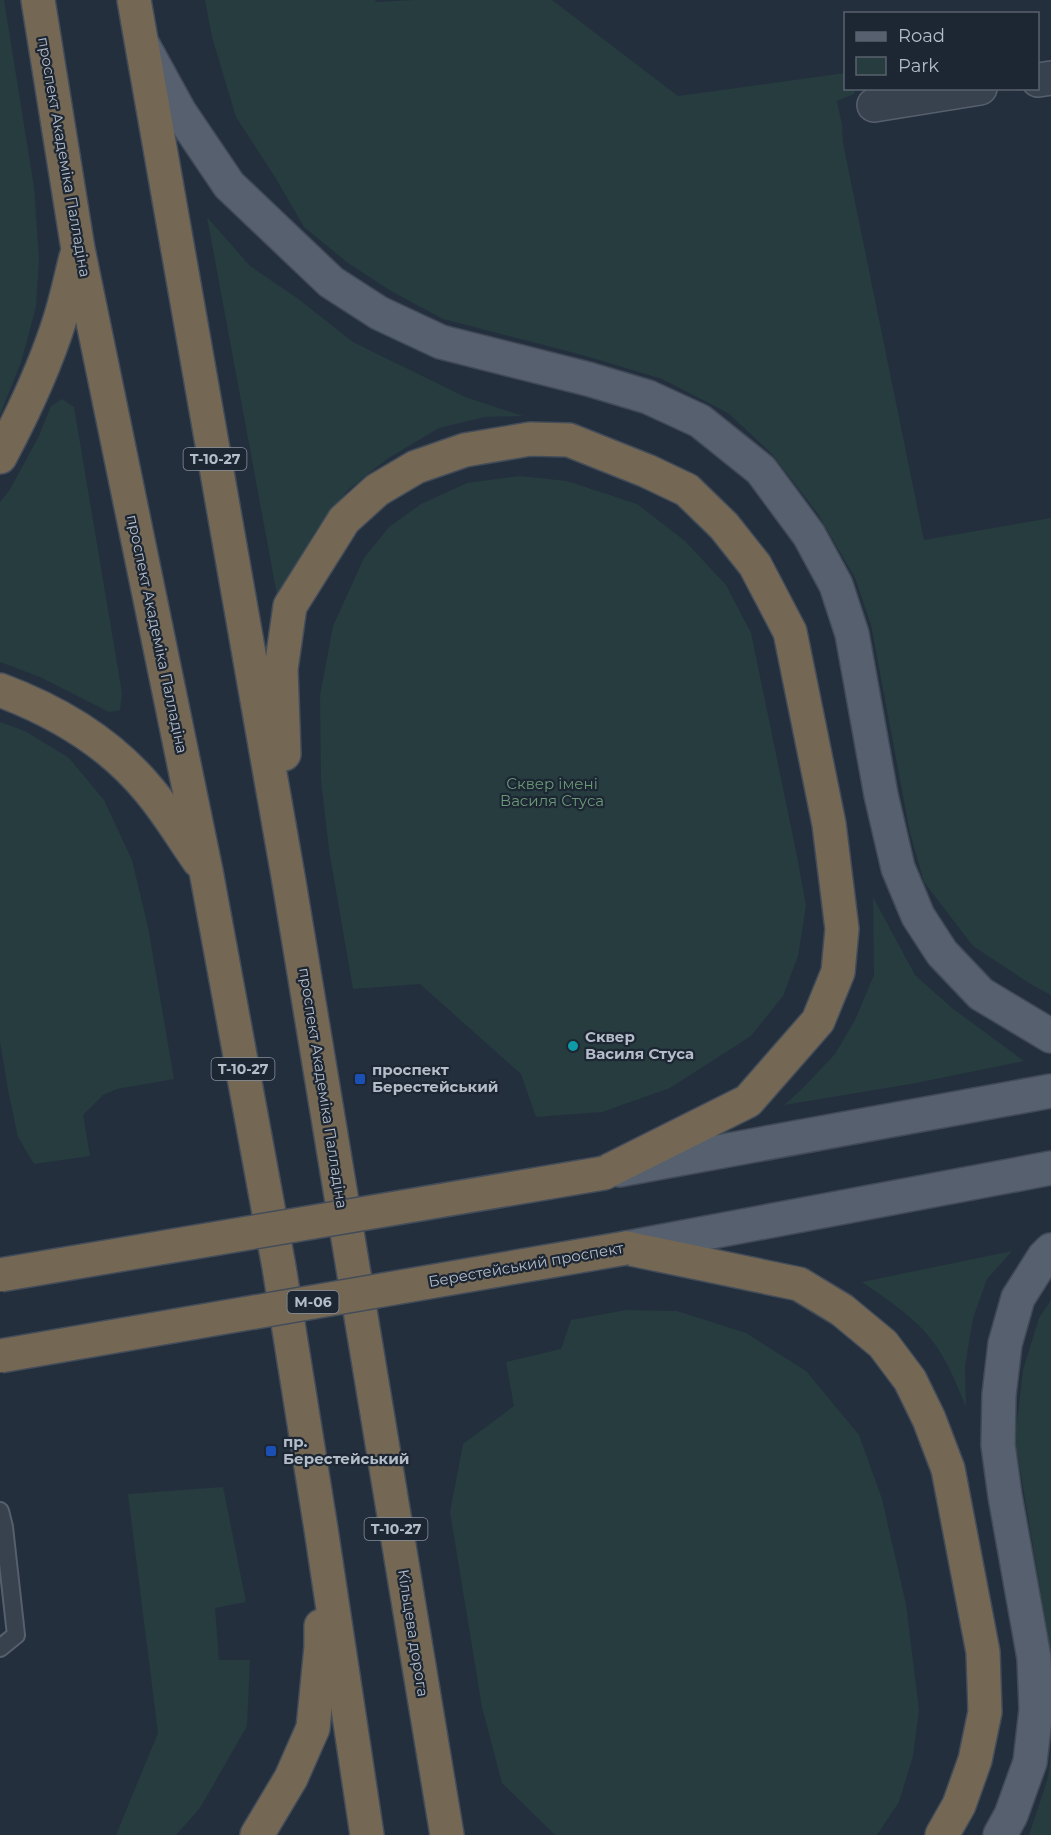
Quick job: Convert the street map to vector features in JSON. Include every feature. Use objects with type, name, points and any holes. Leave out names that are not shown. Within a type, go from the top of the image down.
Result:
[{"type":"highway","name":"проспект Академіка Палладіна","points":[[38,0],[78,249],[206,871],[279,1267],[321,1529]]},
{"type":"highway","name":"проспект Академіка Палладіна","points":[[134,0],[288,876],[350,1253]]},
{"type":"highway","points":[[0,457],[16,428],[39,375],[60,317],[78,249]]},
{"type":"highway","points":[[0,1275],[604,1173],[748,1101],[818,1021],[838,972],[842,929],[829,824],[790,632],[755,565],[724,526],[687,490],[647,471],[569,440],[530,439],[465,450],[416,467],[377,490],[344,520],[290,606],[280,669],[288,876]]},
{"type":"highway","points":[[0,690],[34,703],[104,744],[148,788],[206,871]]},
{"type":"highway","points":[[626,1248],[799,1284],[842,1310],[883,1344],[910,1380],[929,1419],[948,1469],[983,1652],[985,1712],[975,1760],[959,1805],[942,1835]]},
{"type":"highway","name":"Берестейський проспект","points":[[0,1356],[626,1248]]},
{"type":"highway","name":"Кільцева дорога","points":[[350,1253],[444,1820]]},
{"type":"highway","points":[[257,1835],[291,1778],[313,1728],[321,1647],[321,1529]]},
{"type":"highway","name":"Т-10-27","points":[[321,1529],[367,1835]]},
{"type":"highway","points":[[444,1820],[469,1835]]},
{"type":"main road","points":[[141,41],[179,111],[229,186],[331,282],[379,314],[441,342],[588,378],[648,397],[700,421],[761,470],[810,535],[836,585],[852,634],[881,795],[898,867],[918,916],[942,953],[981,994],[1051,1036]]},
{"type":"main road","points":[[604,1173],[1051,1091]]},
{"type":"main road","name":"Берестейський проспект","points":[[626,1248],[1051,1168]]},
{"type":"main road","points":[[1000,1835],[1011,1815],[1030,1762],[1036,1710],[1034,1658],[998,1445],[999,1395],[1005,1344],[1018,1298],[1044,1257],[1051,1250]]},
{"type":"street","points":[[874,105],[968,90]]},
{"type":"lane","points":[[0,1511],[4,1527],[16,1635],[0,1648]]},
{"type":"green space","points":[[0,0],[4,0],[34,187],[39,259],[36,307],[21,362],[0,415]]},
{"type":"green space","points":[[205,0],[375,0],[376,2],[552,0],[678,96],[844,73],[844,90],[856,90],[854,94],[837,101],[843,143],[924,540],[1051,518],[1051,995],[973,946],[924,882],[910,833],[871,625],[855,578],[818,514],[772,454],[728,413],[662,379],[586,356],[443,319],[391,291],[348,263],[304,227],[236,117],[212,37]]},
{"type":"green space","points":[[207,217],[250,266],[297,298],[353,342],[465,397],[523,416],[485,417],[439,428],[387,459],[348,490],[314,533],[300,560],[280,611]]},
{"type":"green space","points":[[62,399],[74,407],[122,693],[120,710],[109,712],[40,677],[0,662],[0,502],[9,491],[39,436],[51,406]]},
{"type":"green space","name":"Сквер імені Василя Стуса","points":[[520,476],[567,481],[637,504],[685,541],[726,585],[751,633],[806,906],[798,956],[783,996],[751,1036],[670,1088],[602,1112],[536,1117],[521,1074],[420,984],[353,989],[329,850],[321,780],[320,696],[333,626],[364,558],[389,527],[421,504],[467,483]]},
{"type":"green space","points":[[0,722],[25,731],[69,758],[104,800],[132,860],[148,927],[174,1079],[117,1089],[103,1095],[83,1115],[90,1156],[34,1164],[18,1137],[0,1041]]},
{"type":"green space","points":[[873,897],[915,975],[952,1008],[1024,1061],[916,1083],[784,1105],[835,1054],[855,1020],[874,975]]},
{"type":"green space","points":[[1012,1251],[987,1279],[973,1318],[965,1366],[966,1407],[948,1366],[927,1334],[901,1310],[862,1282]]},
{"type":"green space","points":[[1051,1300],[1051,1678],[1047,1630],[1015,1439],[1023,1370],[1039,1318]]},
{"type":"green space","points":[[626,1310],[677,1311],[746,1333],[806,1371],[859,1435],[882,1499],[906,1604],[919,1710],[913,1756],[899,1802],[877,1835],[555,1835],[502,1783],[482,1707],[450,1512],[463,1444],[514,1406],[506,1362],[561,1349],[571,1320]]},
{"type":"green space","points":[[223,1487],[246,1602],[215,1608],[219,1660],[250,1660],[247,1726],[200,1808],[176,1835],[116,1835],[158,1733],[128,1494]]},
{"type":"green space","points":[[1051,1752],[1051,1835],[1029,1835],[1048,1778]]},
{"type":"place","name":"Сквер Василя Стуса","points":[[573,1046]]},
{"type":"place","name":"проспект Берестейський","points":[[360,1079]]},
{"type":"place","name":"пр. Берестейський","points":[[271,1451]]}]
